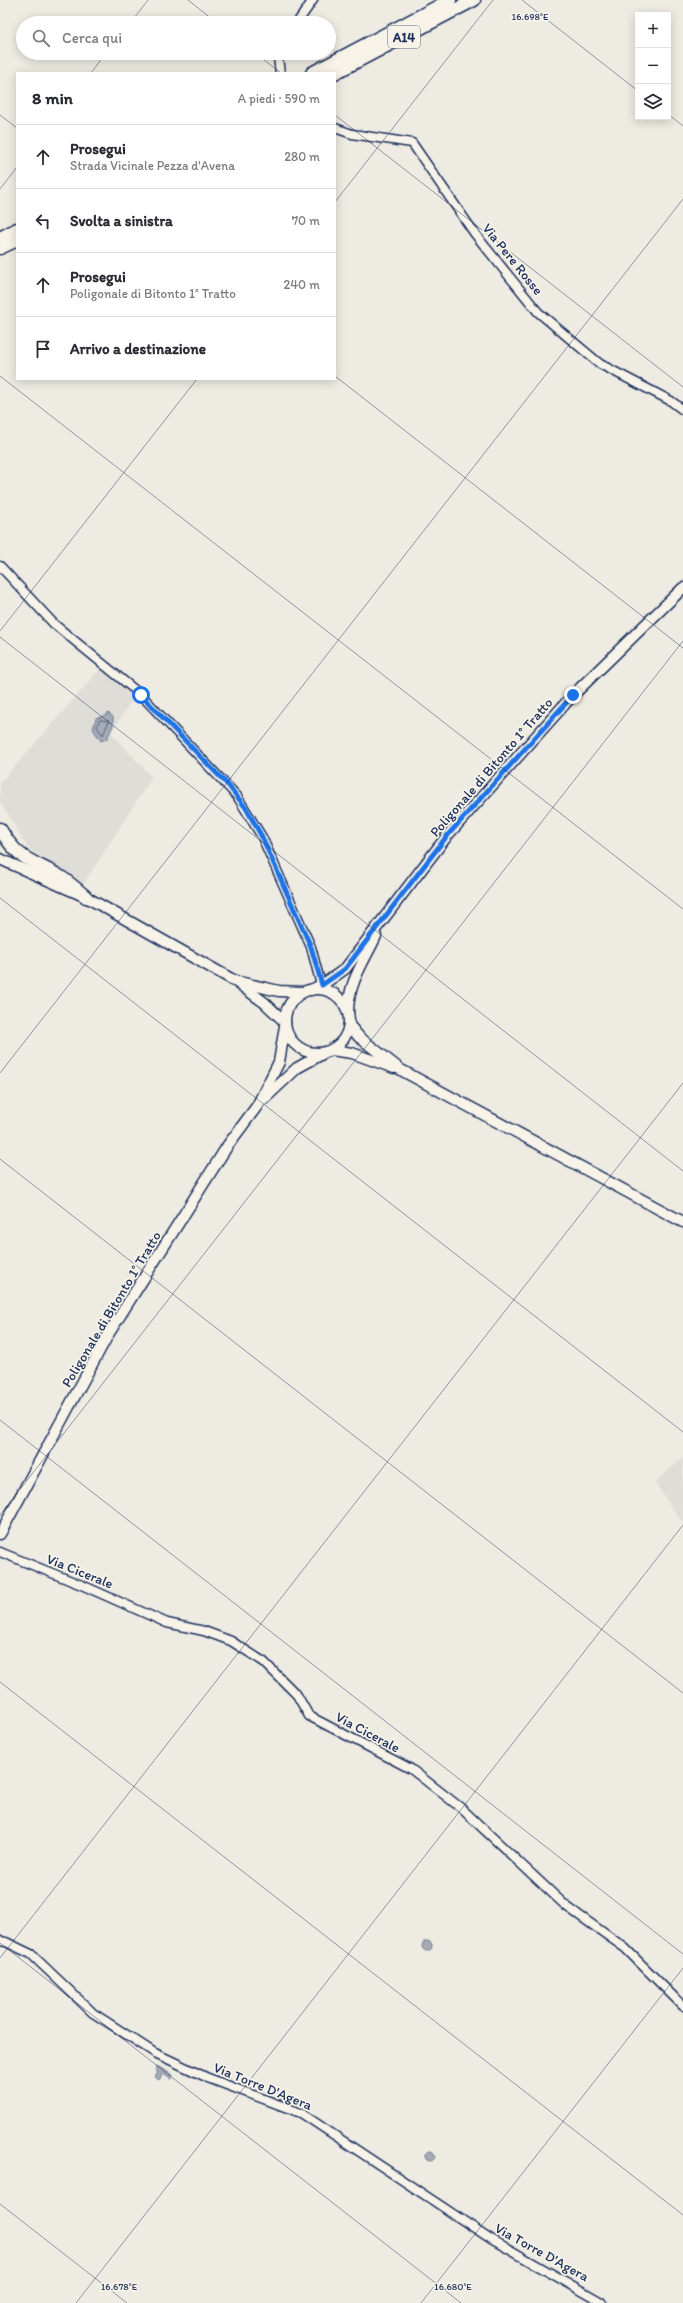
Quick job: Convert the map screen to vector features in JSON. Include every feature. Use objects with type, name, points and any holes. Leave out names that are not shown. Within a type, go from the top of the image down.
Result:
[{"type":"highway","name":"A14","points":[[314,72],[450,0]]},
{"type":"highway","name":"A14","points":[[336,72],[474,0]]},
{"type":"highway","points":[[0,238],[16,230]]},
{"type":"highway","points":[[0,248],[16,240]]},
{"type":"highway","points":[[0,829],[16,853],[26,860],[58,875],[86,897]]},
{"type":"main road","name":"Poligonale di Bitonto 1° Tratto","points":[[381,924],[447,836],[573,695],[683,588]]},
{"type":"main road","points":[[0,859],[86,897],[235,981],[265,1003],[285,1024],[287,1033],[296,1046],[310,1053],[328,1051],[352,1053],[401,1070],[683,1222]]},
{"type":"main road","points":[[256,1106],[279,1062],[285,1024],[290,1005],[306,991],[322,985],[345,969],[381,924]]},
{"type":"main road","points":[[256,1106],[297,1068],[328,1051],[344,1039],[349,1025],[349,993],[354,979],[381,924]]},
{"type":"main road","points":[[235,981],[279,990],[306,991],[320,989],[334,994],[345,1005],[348,1014]]},
{"type":"main road","points":[[349,1025],[359,1037],[401,1070]]},
{"type":"main road","name":"Poligonale di Bitonto 1° Tratto","points":[[0,1534],[110,1333],[228,1145],[256,1106]]},
{"type":"street","points":[[302,16],[313,0]]},
{"type":"street","points":[[278,60],[280,72]]},
{"type":"street","name":"Via Pere Rosse","points":[[336,128],[352,134],[412,143],[476,234],[538,312],[600,364],[671,401],[683,410]]},
{"type":"street","points":[[0,566],[54,624],[141,695],[237,796],[262,837],[316,960],[322,985]]},
{"type":"street","name":"Via Cicerale","points":[[0,1552],[84,1586],[166,1623],[204,1631],[231,1641],[264,1662],[297,1695],[309,1716],[411,1769],[424,1778],[461,1808],[506,1848],[566,1906],[625,1948],[683,2006]]},
{"type":"street","name":"Via Torre D'Agera","points":[[0,1941],[6,1942],[31,1954],[93,2013],[155,2053],[208,2078],[301,2113],[490,2239],[603,2303]]},
{"type":"shaded area","points":[[101,668],[136,694],[111,733],[152,777],[82,886],[35,860],[0,801],[0,783]]},
{"type":"shaded area","points":[[683,1457],[683,1520],[681,1521],[655,1483]]},
{"type":"water","points":[[108,713],[113,717],[113,725],[107,739],[101,741],[93,729],[96,718],[105,716]]},
{"type":"water","points":[[425,1941],[429,1941],[431,1942],[431,1950],[425,1951],[422,1948],[422,1944]]},
{"type":"water","points":[[157,2066],[173,2075],[171,2079],[163,2074],[159,2080],[155,2077],[158,2072],[155,2070]]},
{"type":"water","points":[[430,2151],[435,2156],[430,2161],[425,2156]]},
{"type":"route","points":[[141,695],[228,785],[246,808],[262,837],[311,947],[322,985],[345,969],[447,836],[573,695]]}]
